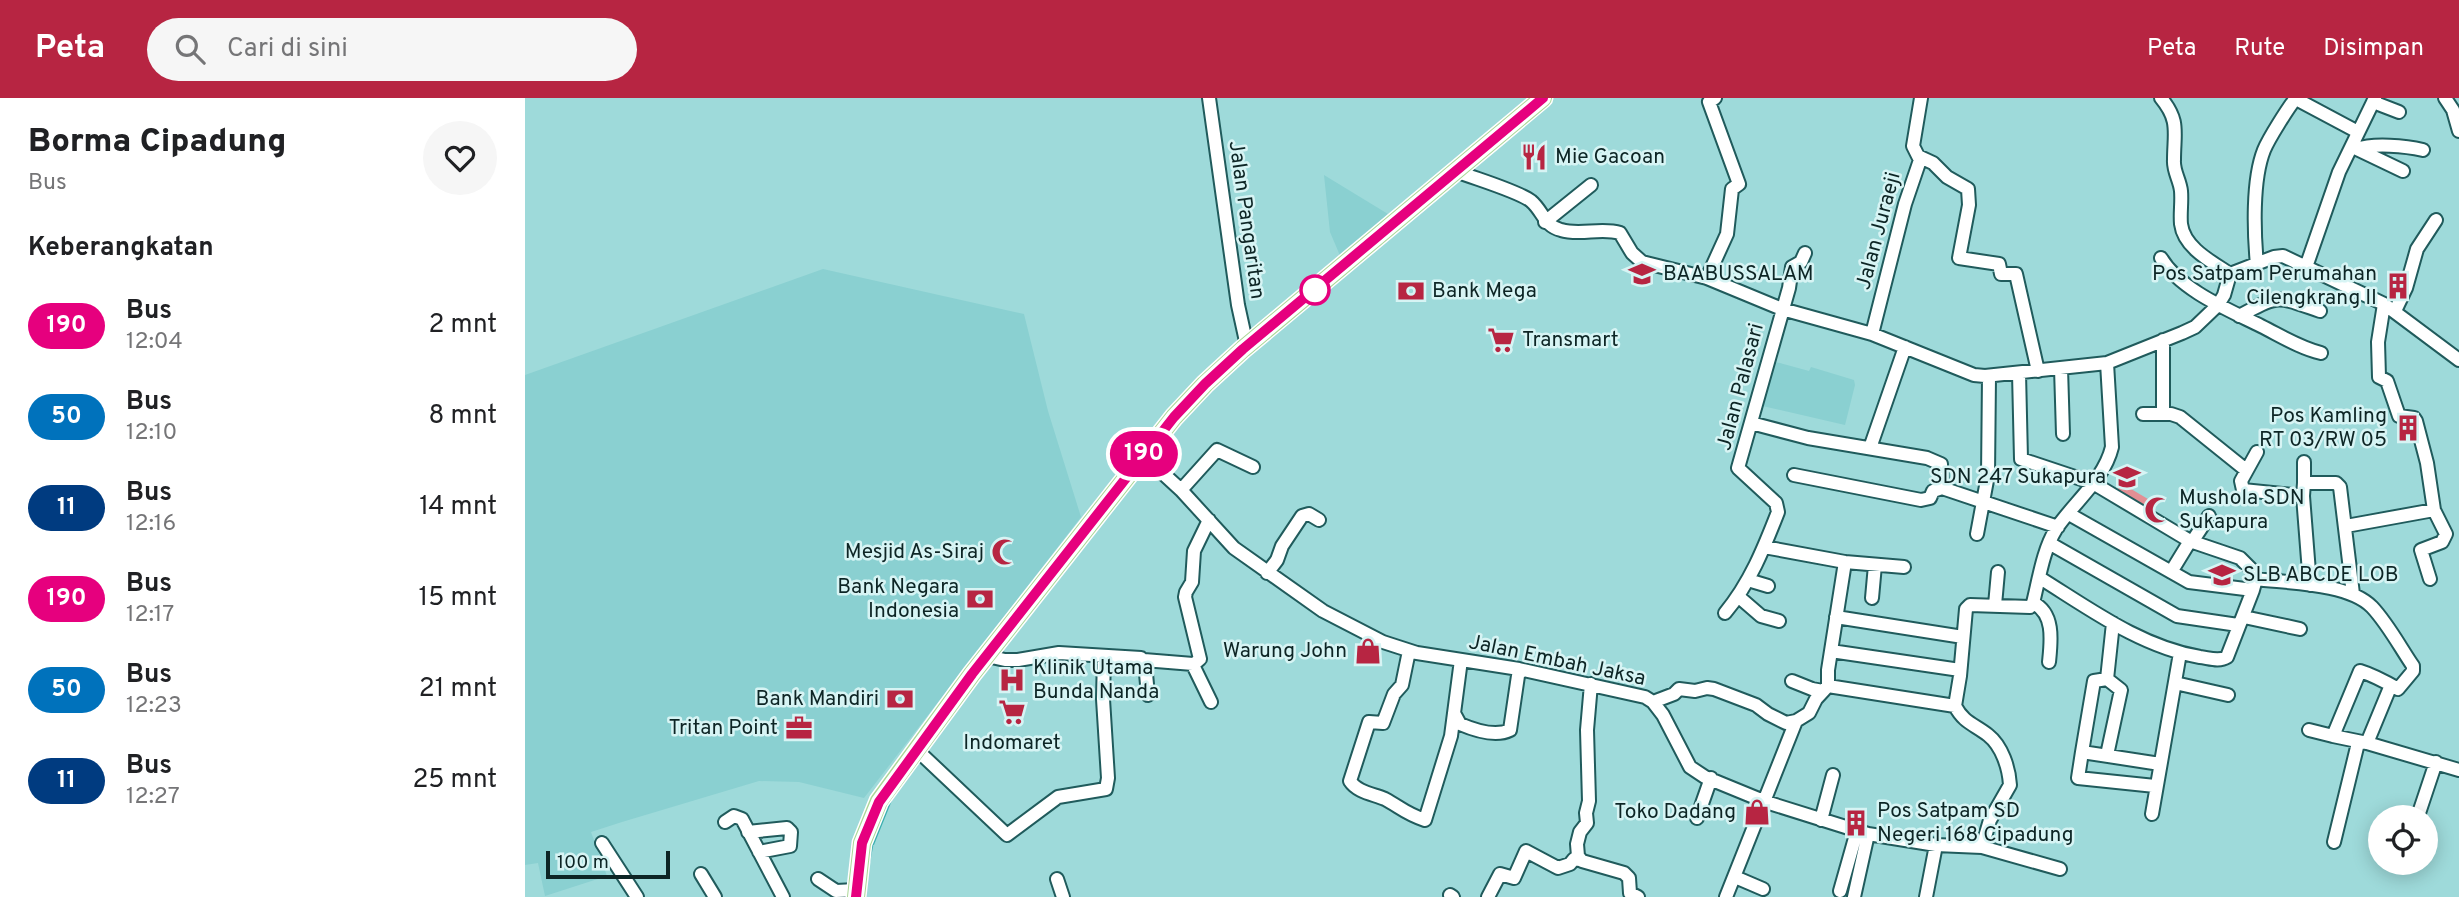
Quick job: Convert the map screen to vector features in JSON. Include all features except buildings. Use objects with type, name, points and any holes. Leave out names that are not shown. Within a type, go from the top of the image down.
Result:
[{"type":"highway","points":[[856,894],[862,843],[879,802],[987,656],[1143,455],[1205,384],[1247,346],[1543,98]]},
{"type":"street","name":"Jalan Pangaritan","points":[[1209,98],[1238,305],[1247,346]]},
{"type":"street","points":[[1707,278],[1727,234],[1732,189],[1738,186],[1709,102],[1715,98]]},
{"type":"street","name":"Jalan Juraeji","points":[[1872,334],[1905,204],[1920,157],[1913,146],[1921,98]]},
{"type":"street","points":[[2161,98],[2173,114],[2175,122],[2173,163],[2181,189],[2182,228],[2190,244],[2230,274]]},
{"type":"street","points":[[2257,265],[2256,196],[2263,155],[2296,98],[2358,132]]},
{"type":"street","points":[[2445,98],[2456,105],[2459,131]]},
{"type":"street","points":[[2307,267],[2339,172],[2354,147],[2358,132],[2374,100],[2399,112]]},
{"type":"street","points":[[2354,147],[2400,146],[2423,150]]},
{"type":"street","points":[[2354,147],[2403,171]]},
{"type":"street","points":[[1920,157],[1967,187],[1969,199],[1958,257],[1999,264],[2001,274],[2016,274],[2038,371]]},
{"type":"street","points":[[1455,171],[1531,201],[1545,222],[1559,230],[1576,233],[1620,233],[1632,253],[1642,262],[1707,278],[1782,309],[1872,334],[1974,374],[1989,377],[2107,363],[2195,327],[2218,305],[2230,274]]},
{"type":"street","points":[[1545,222],[1591,185]]},
{"type":"street","points":[[2396,311],[2417,249],[2436,220]]},
{"type":"street","name":"Jalan Palasari","points":[[1725,613],[1748,580],[1778,509],[1776,503],[1739,470],[1789,288],[1792,267],[1801,262],[1805,253]]},
{"type":"street","points":[[2230,274],[2283,256],[2396,311],[2459,360]]},
{"type":"street","points":[[2161,258],[2179,278],[2218,305],[2321,354]]},
{"type":"street","points":[[2239,316],[2267,301],[2280,298],[2319,311]]},
{"type":"street","points":[[2384,304],[2378,342],[2379,377],[2387,381],[2399,416],[2414,418],[2416,421],[2427,463],[2434,510],[2446,534],[2442,542],[2421,550],[2430,579]]},
{"type":"street","points":[[2163,340],[2163,414]]},
{"type":"street","points":[[1871,448],[1905,347]]},
{"type":"street","points":[[1982,847],[1990,820],[2010,786],[2005,761],[1993,740],[1964,720],[1955,706],[1967,606],[2030,607],[2033,603],[2049,543],[2058,527],[2093,483],[2112,447],[2107,363]]},
{"type":"street","points":[[2061,369],[2063,435]]},
{"type":"street","points":[[2019,373],[2021,459],[2093,483],[2191,541],[2240,558],[2251,569],[2255,585],[2225,659],[2179,653],[2158,646],[2113,623],[2039,578]]},
{"type":"street","points":[[1977,534],[1988,475],[1989,377]]},
{"type":"street","points":[[2143,414],[2180,417],[2246,470]]},
{"type":"street","points":[[1751,423],[1808,438],[1940,462],[1943,472],[1942,488]]},
{"type":"street","points":[[1181,490],[1215,451],[1253,467]]},
{"type":"street","points":[[2257,453],[2241,481],[2243,490],[2303,490],[2336,482],[2339,485],[2353,594]]},
{"type":"street","name":"Jalan Embah Jaksa","points":[[1143,455],[1181,490],[1234,548],[1323,611],[1383,642],[1409,651],[1520,669],[1645,697],[1653,702],[1663,715],[1690,767],[1766,802],[1863,832],[1936,845],[1982,847],[2060,869]]},
{"type":"street","points":[[2304,462],[2303,490],[2310,585]]},
{"type":"street","points":[[1794,475],[1921,500],[1930,498],[1933,491],[1942,488],[2058,527]]},
{"type":"street","points":[[2346,526],[2434,510]]},
{"type":"street","points":[[1267,573],[1302,516],[1309,514],[1319,520]]},
{"type":"street","points":[[2069,514],[2189,582],[2310,585],[2353,594],[2372,606],[2413,666],[2413,671],[2400,689],[2360,671],[2333,736]]},
{"type":"street","points":[[2171,572],[2209,516]]},
{"type":"street","points":[[987,656],[1005,660],[1031,659],[1055,653],[1193,664],[1200,659],[1186,592],[1192,582],[1194,551],[1209,520]]},
{"type":"street","points":[[2049,543],[2177,616],[2300,629]]},
{"type":"street","points":[[1764,547],[1845,562],[1904,567]]},
{"type":"street","points":[[1653,702],[1674,694],[1679,689],[1695,691],[1711,688],[1755,705],[1786,723],[1796,721],[1809,713],[1826,689],[1845,562]]},
{"type":"street","points":[[1872,598],[1875,565]]},
{"type":"street","points":[[1995,605],[1998,572]]},
{"type":"street","points":[[1748,580],[1768,586]]},
{"type":"street","points":[[1738,597],[1761,616],[1779,621]]},
{"type":"street","points":[[2033,603],[2043,608],[2047,616],[2049,662]]},
{"type":"street","points":[[1836,617],[1963,637]]},
{"type":"street","points":[[2107,679],[2113,623]]},
{"type":"street","points":[[1409,651],[1402,685],[1394,694],[1383,723],[1369,722],[1350,778],[1355,787],[1425,820],[1451,736],[1461,660]]},
{"type":"street","points":[[1831,651],[1960,670]]},
{"type":"street","points":[[2152,814],[2179,653]]},
{"type":"street","points":[[917,750],[1007,835],[1058,797],[1106,789],[1108,778],[1104,732],[1104,656]]},
{"type":"street","points":[[1144,660],[1148,695]]},
{"type":"street","points":[[1193,664],[1211,702]]},
{"type":"street","points":[[1454,713],[1460,724],[1475,729],[1502,733],[1510,730],[1520,669]]},
{"type":"street","points":[[2107,755],[2120,690],[2107,679],[2094,681],[2078,778],[2155,786]]},
{"type":"street","points":[[1792,681],[1826,689],[1955,706]]},
{"type":"street","points":[[2175,683],[2228,695]]},
{"type":"street","points":[[1580,860],[1578,835],[1587,823],[1589,801],[1587,730],[1591,684]]},
{"type":"street","points":[[2334,842],[2363,743],[2391,685]]},
{"type":"street","points":[[1726,897],[1796,721]]},
{"type":"street","points":[[2309,730],[2459,770]]},
{"type":"street","points":[[2082,751],[2161,764]]},
{"type":"street","points":[[2422,805],[2436,762]]},
{"type":"street","points":[[1821,820],[1833,775]]},
{"type":"street","points":[[1697,818],[1711,778]]},
{"type":"street","points":[[725,822],[738,816],[742,819],[783,897]]},
{"type":"street","points":[[748,832],[787,828],[791,832],[789,846],[759,852]]},
{"type":"street","points":[[1840,891],[1863,832]]},
{"type":"street","points":[[1854,897],[1863,832]]},
{"type":"street","points":[[602,843],[637,897]]},
{"type":"street","points":[[1926,897],[1936,845]]},
{"type":"street","points":[[1488,897],[1500,874],[1514,878],[1526,851],[1557,868],[1570,864],[1574,859],[1624,873],[1629,878],[1630,892],[1638,897]]},
{"type":"street","points":[[701,874],[715,897]]},
{"type":"street","points":[[1735,877],[1763,889]]},
{"type":"street","points":[[818,879],[836,891],[856,894]]},
{"type":"street","points":[[1057,879],[1063,897]]},
{"type":"shaded area","points":[[1324,175],[1388,214],[1341,258],[1330,232]]},
{"type":"shaded area","name":"Tritan Point","points":[[823,269],[1024,314],[1048,411],[1081,517],[864,798],[799,782],[759,781],[622,822],[591,832],[607,876],[545,896],[538,863],[525,865],[525,375]]},
{"type":"shaded area","points":[[1772,361],[1809,371],[1811,367],[1854,380],[1845,425],[1758,405]]},
{"type":"shaded area","points":[[2121,483],[2153,502],[2149,512],[2116,493]]},
{"type":"waterway","points":[[873,844],[892,797]]},
{"type":"waterway","points":[[868,866],[872,846]]},
{"type":"bus line","name":"190","points":[[856,897],[862,843],[879,802],[972,674],[1174,417],[1243,349],[1543,98]]},
{"type":"place","name":"Mie Gacoan","points":[[1534,157]]},
{"type":"place","name":"BAABUSSALAM","points":[[1642,274]]},
{"type":"place","name":"Pos Satpam Perumahan Cilengkrang II","points":[[2398,286]]},
{"type":"place","name":"Bank Mega","points":[[1411,291]]},
{"type":"place","name":"Transmart","points":[[1501,340]]},
{"type":"place","name":"Pos Kamling RT 03/RW 05","points":[[2408,428]]},
{"type":"place","name":"SDN 247 Sukapura","points":[[2127,477]]},
{"type":"place","name":"Mushola SDN Sukapura","points":[[2158,510]]},
{"type":"place","name":"Mesjid As-Siraj","points":[[1005,552]]},
{"type":"place","name":"SLB ABCDE LOB","points":[[2222,575]]},
{"type":"place","name":"Bank Negara Indonesia","points":[[980,599]]},
{"type":"place","name":"Warung John","points":[[1368,651]]},
{"type":"place","name":"Klinik Utama Bunda Nanda","points":[[1012,680]]},
{"type":"place","name":"Bank Mandiri","points":[[900,699]]},
{"type":"place","name":"Indomaret","points":[[1012,712]]},
{"type":"place","name":"Tritan Point","points":[[799,728]]},
{"type":"place","name":"Toko Dadang","points":[[1757,812]]},
{"type":"place","name":"Pos Satpam SD Negeri 168 Cipadung","points":[[1856,823]]}]
